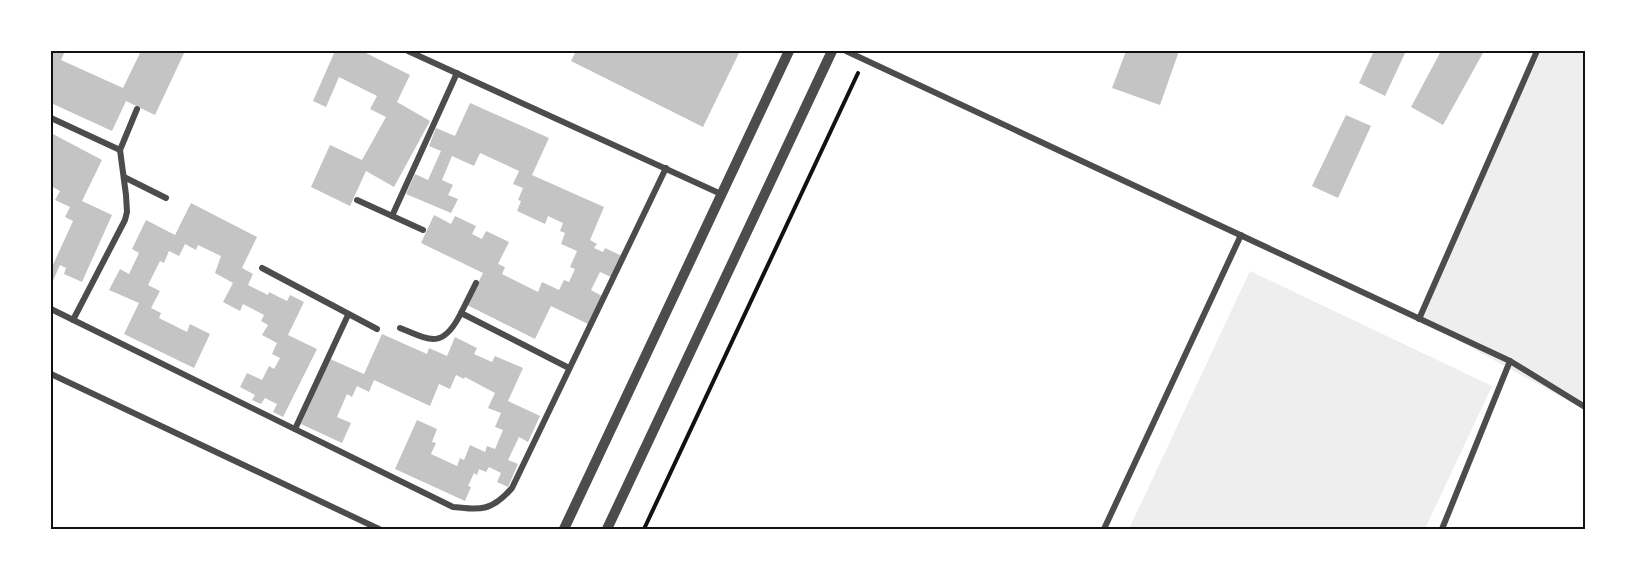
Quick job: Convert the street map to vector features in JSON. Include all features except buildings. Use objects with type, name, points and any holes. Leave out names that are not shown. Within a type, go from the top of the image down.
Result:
[{"type":"street","points":[[408,51],[722,194]]},
{"type":"street","points":[[564,529],[789,51]]},
{"type":"street","points":[[607,529],[832,51]]},
{"type":"street","points":[[846,51],[1510,362],[1585,407]]},
{"type":"street","points":[[1419,319],[1537,51]]},
{"type":"street","points":[[393,216],[457,73]]},
{"type":"street","points":[[73,320],[125,220],[127,212],[120,150],[137,109]]},
{"type":"street","points":[[51,118],[120,150]]},
{"type":"street","points":[[51,309],[453,507],[478,510],[500,502],[512,488],[666,168]]},
{"type":"street","points":[[124,177],[166,198]]},
{"type":"street","points":[[357,200],[423,230]]},
{"type":"street","points":[[1104,529],[1241,235]]},
{"type":"street","points":[[262,268],[377,329]]},
{"type":"street","points":[[399,328],[429,340],[438,340],[453,328],[476,283]]},
{"type":"street","points":[[461,313],[569,368]]},
{"type":"street","points":[[295,429],[348,315]]},
{"type":"street","points":[[1443,529],[1510,362]]},
{"type":"street","points":[[51,374],[379,529]]},
{"type":"path","points":[[644,529],[865,59]]},
{"type":"shaded area","points":[[1541,51],[1585,51],[1585,410],[1419,319]]},
{"type":"shaded area","points":[[1250,271],[1492,386],[1425,529],[1129,529]]}]
